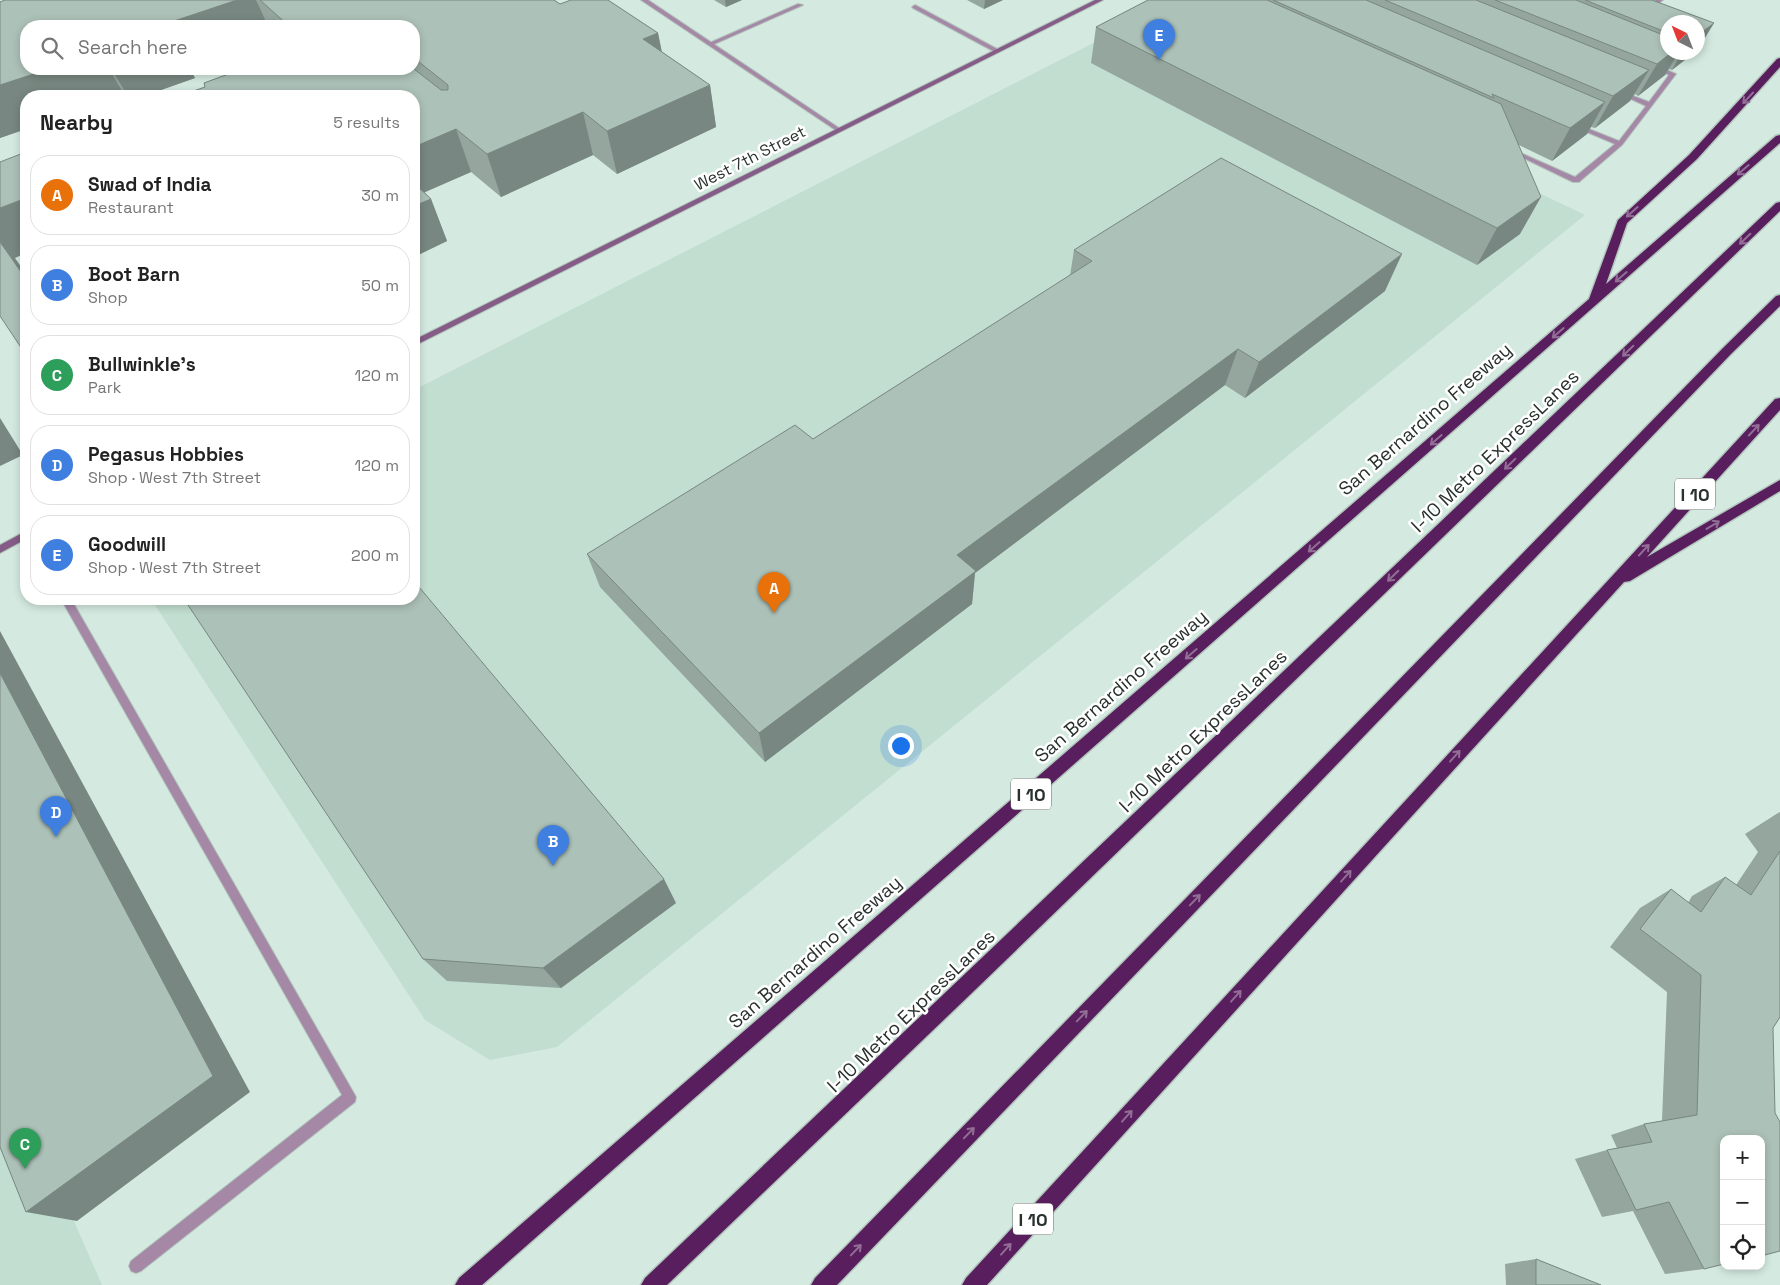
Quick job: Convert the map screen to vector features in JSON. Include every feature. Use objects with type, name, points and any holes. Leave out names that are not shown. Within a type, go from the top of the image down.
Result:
[{"type":"highway","points":[[1595,301],[1622,222],[1692,157],[1780,61]]},
{"type":"highway","name":"San Bernardino Freeway","points":[[466,1285],[1780,138]]},
{"type":"highway","name":"I-10 Metro ExpressLanes","points":[[652,1285],[969,984],[1780,205]]},
{"type":"highway","points":[[822,1285],[1780,298]]},
{"type":"highway","name":"I 10","points":[[973,1285],[1780,402]]},
{"type":"highway","points":[[1610,586],[1780,485]]},
{"type":"main road","name":"West 7th Street","points":[[420,340],[1100,0]]},
{"type":"main road","points":[[0,548],[20,539]]},
{"type":"street","points":[[644,0],[839,130]]},
{"type":"street","points":[[1624,0],[1647,9],[1660,0]]},
{"type":"street","points":[[710,44],[800,5]]},
{"type":"street","points":[[915,7],[997,52]]},
{"type":"street","points":[[1504,147],[1576,180],[1620,144],[1673,74],[1646,62]]},
{"type":"street","points":[[1614,90],[1650,105]]},
{"type":"street","points":[[1574,124],[1620,144]]},
{"type":"street","points":[[69,605],[350,1097],[136,1266]]},
{"type":"shaded area","points":[[1158,10],[1585,215],[557,1047],[490,1060],[425,1020],[155,605],[420,605],[420,387]]},
{"type":"shaded area","points":[[0,1053],[102,1285],[0,1285]]},
{"type":"building","points":[[5,0],[237,0],[177,20],[20,20],[20,75],[31,75],[0,85],[0,2]]},
{"type":"building","points":[[260,0],[554,0],[560,4],[571,0],[608,0],[658,33],[643,39],[710,85],[607,131],[583,112],[487,154],[456,129],[420,144],[420,90],[196,90],[205,87],[204,83],[226,75],[420,74],[441,90],[448,90],[448,85],[420,63],[420,20],[282,20]]},
{"type":"building","points":[[1148,0],[1267,0],[1501,104],[1541,197],[1497,228],[1096,27]]},
{"type":"building","points":[[1273,0],[1366,0],[1605,102],[1570,128],[1492,94],[1494,98]]},
{"type":"building","points":[[1385,0],[1476,0],[1649,70],[1613,96]]},
{"type":"building","points":[[1495,0],[1576,0],[1660,34],[1660,60],[1662,60],[1657,64]]},
{"type":"building","points":[[1585,0],[1652,0],[1692,15],[1660,15],[1660,30]]},
{"type":"building","points":[[1705,20],[1714,23],[1705,30]]},
{"type":"building","points":[[20,154],[20,200],[0,208],[0,162]]},
{"type":"building","points":[[1221,158],[1402,254],[1259,362],[1238,349],[957,555],[976,571],[759,733],[587,554],[795,425],[813,439],[1092,261],[1074,250]]},
{"type":"building","points":[[420,189],[431,199],[420,204]]},
{"type":"building","points":[[0,242],[20,270],[20,346],[0,316]]},
{"type":"building","points":[[420,588],[664,879],[543,968],[423,959],[188,605],[420,605]]},
{"type":"building","points":[[0,673],[213,1076],[26,1212],[0,1147]]},
{"type":"building","points":[[1780,851],[1780,1017],[1773,1028],[1775,1113],[1780,1122],[1780,1251],[1765,1255],[1765,1135],[1720,1135],[1720,1265],[1704,1269],[1669,1202],[1636,1210],[1607,1150],[1652,1142],[1644,1124],[1697,1115],[1701,975],[1640,929],[1671,889],[1701,912],[1725,877],[1751,895]]},
{"type":"building","points":[[1536,1259],[1601,1285],[1536,1285]]},
{"type":"place","name":"Goodwill","points":[[1159,60]]},
{"type":"place","name":"Swad of India","points":[[774,613]]},
{"type":"place","name":"Pegasus Hobbies","points":[[56,837]]},
{"type":"place","name":"Boot Barn","points":[[553,866]]},
{"type":"place","name":"Bullwinkle's","points":[[25,1169]]}]
